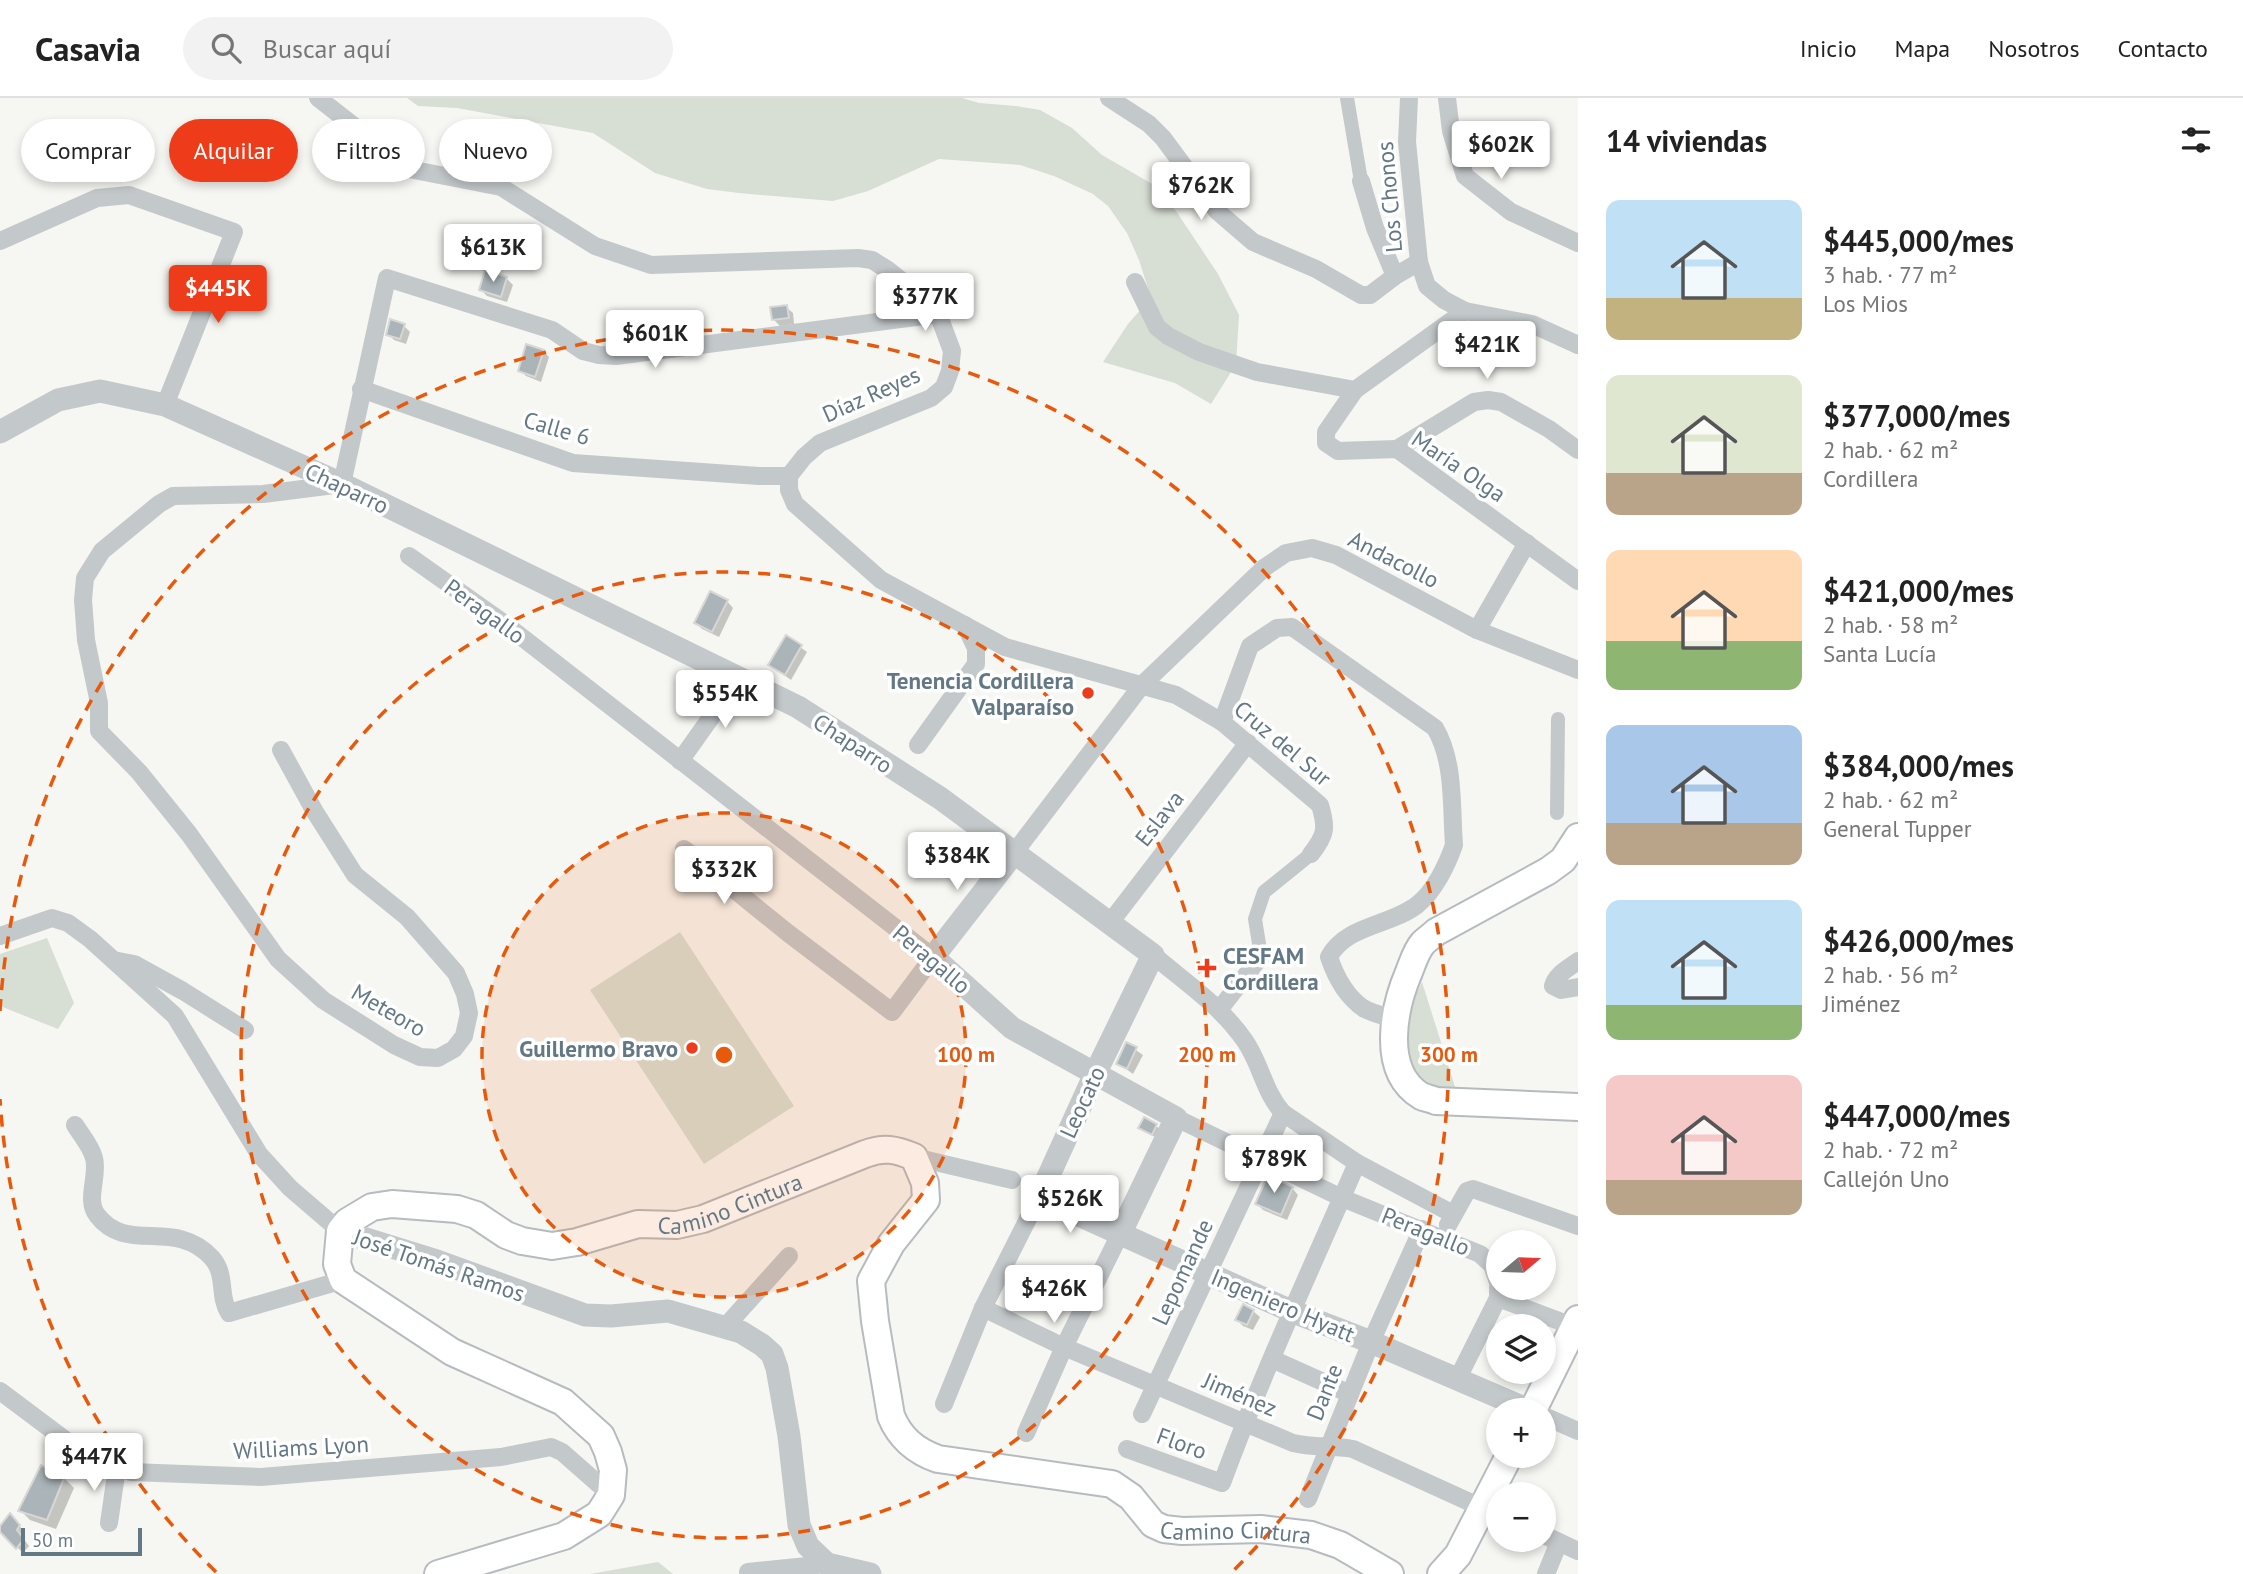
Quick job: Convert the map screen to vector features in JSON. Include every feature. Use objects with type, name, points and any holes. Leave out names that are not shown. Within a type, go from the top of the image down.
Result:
[{"type":"main road","points":[[1578,837],[1563,860],[1548,871],[1436,932],[1423,943],[1402,989],[1394,1019],[1396,1056],[1401,1072],[1409,1086],[1422,1096],[1436,1101],[1578,1107]]},
{"type":"main road","name":"Camino Cintura","points":[[340,1231],[360,1213],[372,1207],[392,1204],[466,1211],[506,1235],[522,1241],[539,1245],[566,1245],[638,1224],[677,1225],[703,1219],[876,1150],[896,1149],[914,1157],[925,1183],[926,1200],[891,1244],[876,1269],[871,1281],[871,1294],[891,1416],[895,1426],[911,1446],[938,1459],[1112,1484],[1131,1497],[1153,1524],[1164,1529],[1261,1529],[1311,1535],[1340,1545],[1390,1574]]},
{"type":"main road","points":[[340,1231],[337,1264],[343,1280],[452,1352],[563,1402],[601,1436],[608,1451],[613,1470],[611,1496],[599,1514],[564,1536],[438,1574]]},
{"type":"main road","points":[[1537,1398],[1577,1325]]},
{"type":"main road","points":[[1441,1574],[1486,1516]]},
{"type":"street","name":"Díaz Reyes","points":[[318,98],[409,169],[501,187],[595,246],[650,265],[858,258],[872,260],[936,308],[952,351],[950,371],[944,387],[932,398],[820,443],[789,476]]},
{"type":"street","points":[[1109,98],[1132,111],[1163,138],[1217,211],[1253,242],[1316,269],[1361,295],[1370,295],[1419,262]]},
{"type":"street","points":[[1347,98],[1361,181],[1375,228],[1395,276]]},
{"type":"street","name":"Los Chonos","points":[[1409,98],[1407,142],[1419,262],[1427,286],[1444,300],[1465,311]]},
{"type":"street","points":[[1447,98],[1451,131],[1465,176],[1511,212],[1578,243]]},
{"type":"street","points":[[0,241],[97,198],[129,195],[234,232],[165,405]]},
{"type":"street","points":[[342,484],[387,278],[552,330],[583,351],[598,355],[616,356],[939,314]]},
{"type":"street","points":[[1135,282],[1157,327],[1168,336],[1199,352],[1257,372],[1354,390]]},
{"type":"street","points":[[1465,311],[1532,324],[1578,345]]},
{"type":"street","name":"María Olga","points":[[1465,311],[1354,390],[1326,432],[1326,443],[1338,452],[1397,449],[1578,581]]},
{"type":"street","name":"Calle 6","points":[[361,389],[573,463],[759,477],[789,476]]},
{"type":"street","name":"Chaparro","points":[[0,432],[58,400],[100,391],[165,405],[342,484],[798,707],[940,798],[1153,955],[1219,1010],[1246,1042],[1274,1103],[1283,1113],[1357,1163],[1453,1214]]},
{"type":"street","points":[[1397,449],[1474,402],[1488,400],[1501,402],[1549,429],[1578,450]]},
{"type":"street","points":[[789,476],[789,490],[795,504],[881,580],[1005,647],[1142,685]]},
{"type":"street","name":"Meteoro","points":[[281,750],[315,812],[355,875],[407,917],[456,973],[465,994],[468,1013],[464,1036],[454,1049],[438,1058],[420,1057],[394,1045],[323,1000],[278,959],[181,824],[139,772],[99,732],[99,704],[86,640],[83,600],[85,578],[102,551],[159,504],[173,496],[262,494],[342,484]]},
{"type":"street","points":[[1477,630],[1527,543]]},
{"type":"street","name":"Andacollo","points":[[1014,853],[1142,685],[1264,568],[1286,553],[1312,548],[1336,555],[1477,630],[1578,670]]},
{"type":"street","name":"Peragallo","points":[[409,556],[505,624],[933,957],[1012,1028],[1176,1118],[1262,1160],[1342,1198],[1442,1237],[1486,1258]]},
{"type":"street","points":[[918,745],[976,664],[976,648],[965,625]]},
{"type":"street","points":[[1222,722],[1250,646],[1277,628],[1292,627],[1435,728],[1444,743],[1448,757],[1454,845],[1450,858],[1427,895],[1415,906],[1348,937],[1335,946],[1329,957],[1334,972],[1364,1009],[1394,1019]]},
{"type":"street","points":[[680,761],[739,678]]},
{"type":"street","name":"Cruz del Sur","points":[[1142,685],[1176,695],[1222,722],[1320,805],[1326,823],[1322,840],[1311,854],[1264,892],[1255,919],[1261,956],[1219,1010]]},
{"type":"street","points":[[1557,813],[1558,719]]},
{"type":"street","name":"Eslava","points":[[1110,923],[1248,743]]},
{"type":"street","points":[[684,849],[892,1012],[1014,853]]},
{"type":"street","name":"José Tomás Ramos","points":[[0,936],[52,919],[68,923],[113,960],[175,1016],[259,1154],[290,1188],[340,1231],[437,1261],[585,1315],[611,1316],[668,1311],[725,1327],[752,1338],[772,1354],[777,1368],[784,1399],[799,1525],[808,1546],[827,1564]]},
{"type":"street","name":"Leocato","points":[[944,1404],[983,1308],[1039,1197],[1153,955]]},
{"type":"street","points":[[113,960],[134,964],[245,1030]]},
{"type":"street","points":[[1578,961],[1560,974],[1554,980],[1553,986],[1561,990],[1578,987]]},
{"type":"street","name":"Lepomande","points":[[1142,1414],[1283,1113]]},
{"type":"street","points":[[1026,1433],[1064,1347],[1176,1118]]},
{"type":"street","points":[[75,1125],[94,1155],[93,1208],[96,1214],[112,1230],[130,1236],[176,1237],[200,1248],[214,1260],[222,1275],[223,1300],[229,1313],[343,1280]]},
{"type":"street","points":[[914,1157],[1012,1180]]},
{"type":"street","points":[[1244,1422],[1357,1163]]},
{"type":"street","points":[[1442,1237],[1467,1191],[1478,1189],[1578,1226]]},
{"type":"street","name":"Ingeniero Hyatt","points":[[1039,1197],[1291,1311],[1501,1398]]},
{"type":"street","name":"Dante","points":[[1308,1499],[1371,1342],[1422,1229]]},
{"type":"street","points":[[725,1327],[789,1256]]},
{"type":"street","points":[[1457,1380],[1493,1300]]},
{"type":"street","points":[[1521,1300],[1577,1325]]},
{"type":"street","name":"Jiménez","points":[[983,1308],[1064,1347],[1293,1443],[1353,1449],[1486,1509]]},
{"type":"street","points":[[1272,1359],[1350,1394]]},
{"type":"street","name":"Williams Lyon","points":[[0,1391],[92,1460],[131,1472],[261,1477],[502,1458],[551,1447],[562,1452],[611,1496]]},
{"type":"street","points":[[1556,1421],[1577,1430]]},
{"type":"street","name":"Floro","points":[[1127,1449],[1222,1483],[1244,1422]]},
{"type":"street","points":[[110,1522],[117,1468]]},
{"type":"street","points":[[1556,1541],[1578,1551]]},
{"type":"street","points":[[1546,1574],[1549,1552]]},
{"type":"street","points":[[748,1572],[827,1564],[870,1574]]},
{"type":"shaded area","points":[[407,98],[962,98],[979,103],[1040,110],[1072,128],[1102,155],[1154,185],[1176,211],[1218,274],[1239,315],[1236,364],[1211,404],[1175,383],[1103,362],[1128,324],[1151,298],[1139,260],[1127,233],[1108,206],[1093,194],[1054,176],[1020,165],[939,159],[868,191],[833,201],[739,193],[707,189],[655,173],[593,133],[552,125],[552,119],[517,119],[457,108],[418,106]]},
{"type":"shaded area","name":"Guillermo Bravo","points":[[680,932],[794,1106],[704,1164],[590,990]]},
{"type":"shaded area","points":[[47,938],[74,1003],[58,1029],[0,1006],[0,954]]},
{"type":"shaded area","points":[[1422,982],[1456,1090],[1426,1092],[1407,1066],[1399,1032]]},
{"type":"shaded area","points":[[658,1562],[673,1574],[590,1574]]},
{"type":"building","points":[[485,270],[507,277],[501,297],[479,290]]},
{"type":"building","points":[[787,305],[789,318],[772,320],[770,307]]},
{"type":"building","points":[[390,319],[405,324],[400,339],[386,335]]},
{"type":"building","points":[[526,344],[544,350],[535,377],[518,371]]},
{"type":"building","points":[[710,591],[728,600],[712,632],[694,623]]},
{"type":"building","points":[[786,635],[802,645],[785,675],[768,665]]},
{"type":"building","points":[[1126,1042],[1137,1047],[1127,1069],[1116,1064]]},
{"type":"building","points":[[1144,1117],[1157,1124],[1152,1135],[1138,1128]]},
{"type":"building","points":[[1268,1175],[1293,1187],[1281,1215],[1255,1204]]},
{"type":"building","points":[[1243,1304],[1254,1310],[1247,1325],[1235,1320]]},
{"type":"building","points":[[41,1465],[51,1471],[54,1468],[65,1476],[47,1520],[18,1511]]},
{"type":"building","points":[[10,1513],[20,1525],[17,1530],[24,1539],[16,1549],[0,1532],[0,1526]]},
{"type":"place","name":"Tenencia Cordillera Valparaíso","points":[[1088,693]]},
{"type":"place","name":"CESFAM Cordillera","points":[[1207,968]]},
{"type":"place","name":"Guillermo Bravo","points":[[692,1048]]}]
